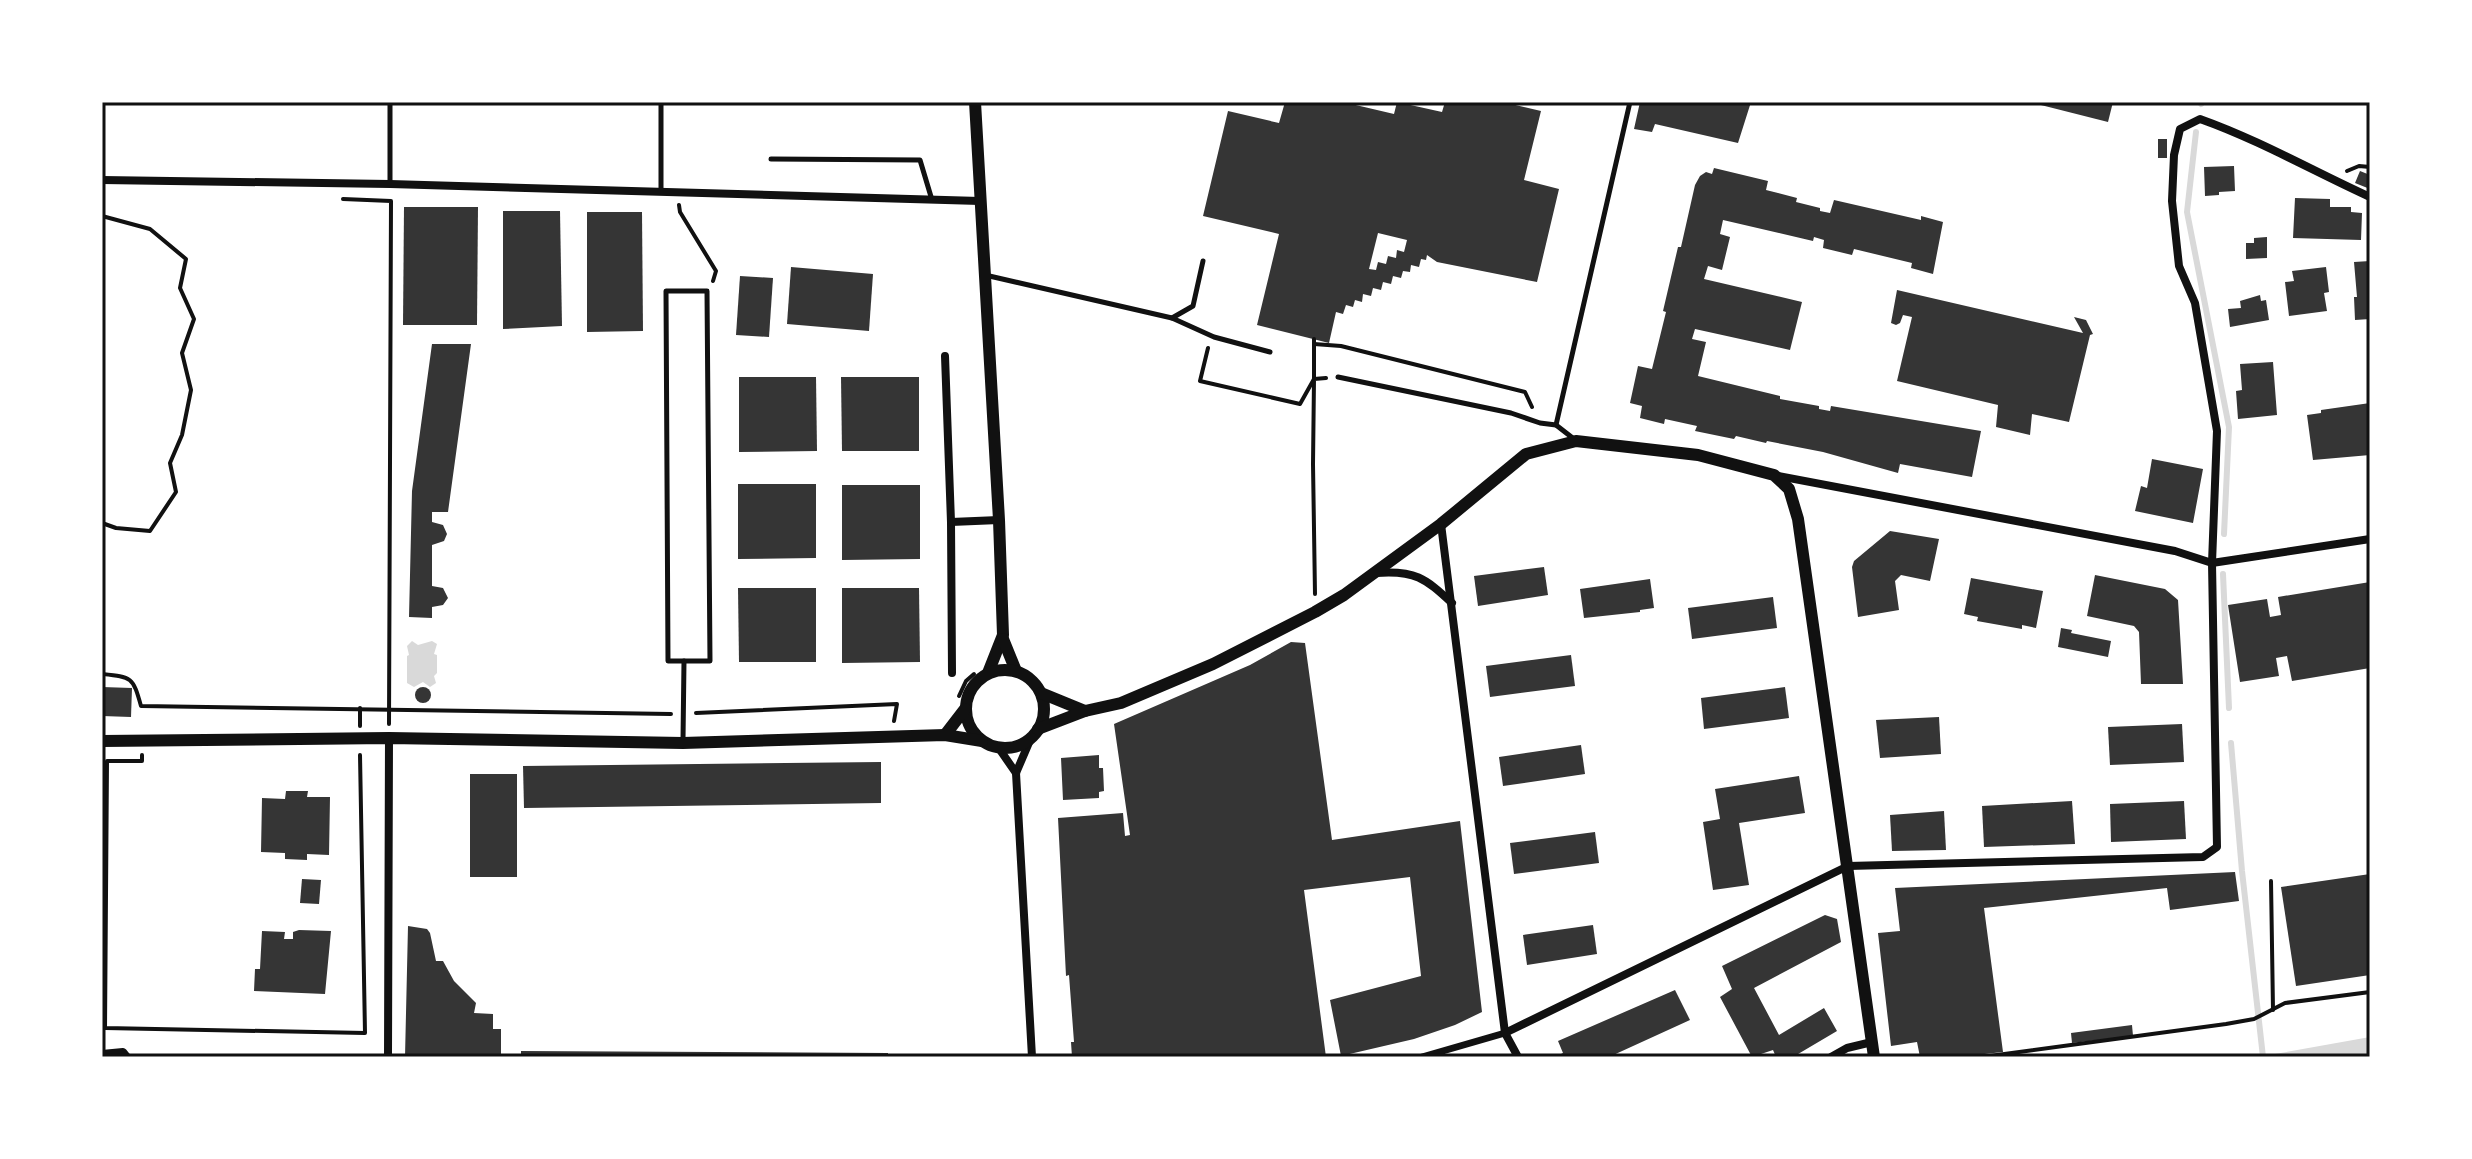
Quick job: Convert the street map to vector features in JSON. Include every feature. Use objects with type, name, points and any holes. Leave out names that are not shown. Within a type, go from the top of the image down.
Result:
[{"type":"street","points":[[975,102],[1003,639],[1016,671]]},
{"type":"street","points":[[1422,1057],[1505,1033],[1848,866],[2203,857],[2217,847],[2212,563],[2217,431],[2195,303],[2179,266],[2172,201],[2174,155],[2180,129],[2200,119],[2242,134],[2370,197]]},
{"type":"street","points":[[102,180],[390,184],[980,201]]},
{"type":"street","points":[[945,356],[952,673]]},
{"type":"street","points":[[102,741],[389,738],[683,743],[945,735],[1010,748],[1085,711],[1121,703],[1213,664],[1315,612],[1441,524],[1526,454],[1576,441],[1698,455],[1774,475],[2175,551],[2212,563],[2370,539]]},
{"type":"street","points":[[1774,475],[1789,489],[1798,519],[1874,1057]]},
{"type":"street","points":[[951,522],[999,520]]},
{"type":"street","points":[[1441,524],[1505,1033],[1518,1057]]},
{"type":"street","points":[[1373,574],[1402,571],[1429,582],[1453,604]]},
{"type":"street","points":[[945,735],[1003,639]]},
{"type":"street","points":[[985,669],[1016,671],[1035,683],[1041,693],[1043,717],[1016,773],[1032,1057]]},
{"type":"street","points":[[1041,693],[1085,711]]},
{"type":"street","points":[[961,706],[970,727],[982,741]]},
{"type":"street","points":[[388,1057],[389,738]]},
{"type":"street","points":[[998,747],[1016,773]]},
{"type":"street","points":[[1831,1057],[1847,1048],[1872,1042]]},
{"type":"street","points":[[102,1054],[123,1052],[127,1057]]},
{"type":"lane","points":[[390,102],[390,184]]},
{"type":"lane","points":[[661,102],[661,193]]},
{"type":"lane","points":[[1556,425],[1630,102]]},
{"type":"lane","points":[[771,159],[920,160],[932,201]]},
{"type":"lane","points":[[1172,318],[1193,306],[1203,261]]},
{"type":"lane","points":[[984,274],[1172,318],[1214,337],[1270,352]]},
{"type":"lane","points":[[666,291],[707,291],[710,661],[684,661],[668,661],[666,291]]},
{"type":"lane","points":[[1338,377],[1556,425],[1576,441]]},
{"type":"lane","points":[[683,743],[684,661]]},
{"type":"path","points":[[389,738],[391,201]]},
{"type":"path","points":[[680,212],[716,271]]},
{"type":"path","points":[[102,216],[150,229],[186,259],[180,288],[194,319],[182,353],[191,390],[182,435],[170,463],[176,492],[150,531],[116,528],[102,523]]},
{"type":"path","points":[[1329,590],[1315,597],[1314,341],[1525,392],[1540,423]]},
{"type":"path","points":[[1208,345],[1200,381],[1300,404],[1314,379]]},
{"type":"path","points":[[961,706],[966,681],[985,669]]},
{"type":"path","points":[[102,674],[127,676],[135,683],[141,706],[684,714],[897,704],[894,725],[906,725]]},
{"type":"path","points":[[142,741],[142,761],[107,761],[105,1028],[365,1033],[360,708]]},
{"type":"path","points":[[2271,881],[2273,1010]]},
{"type":"path","points":[[1982,1057],[2254,1019],[2285,1003],[2370,992]]},
{"type":"shaded area","points":[[412,641],[418,645],[432,641],[437,644],[434,654],[437,655],[436,683],[430,687],[423,682],[414,687],[407,683],[407,646]]},
{"type":"shaded area","points":[[2370,1037],[2370,1057],[2258,1057]]},
{"type":"building","points":[[1285,102],[1343,102],[1394,114],[1397,102],[1442,112],[1445,102],[1503,102],[1541,111],[1524,180],[1559,189],[1537,282],[1437,262],[1427,255],[1426,260],[1421,259],[1419,267],[1411,265],[1410,272],[1403,271],[1401,278],[1393,276],[1391,284],[1383,282],[1381,290],[1373,288],[1371,296],[1363,294],[1362,302],[1355,300],[1353,307],[1346,305],[1343,314],[1336,312],[1329,343],[1257,325],[1279,234],[1203,216],[1228,111],[1279,123]],"holes":[[[1378,233],[1407,240],[1404,252],[1397,250],[1396,258],[1388,256],[1386,264],[1378,262],[1376,270],[1369,269]]]},
{"type":"building","points":[[1640,102],[1751,102],[1738,143],[1655,124],[1652,132],[1634,129]]},
{"type":"building","points":[[2029,102],[2113,102],[2108,122]]},
{"type":"building","points":[[2158,139],[2167,139],[2167,158],[2158,158]]},
{"type":"building","points":[[2234,166],[2235,191],[2205,196],[2204,167]]},
{"type":"building","points":[[1714,168],[1768,181],[1766,190],[1797,198],[1796,202],[1820,208],[1820,211],[1830,213],[1834,200],[1943,222],[1933,274],[1911,268],[1912,263],[1854,249],[1852,255],[1823,248],[1824,240],[1814,237],[1813,241],[1723,220],[1720,234],[1730,237],[1722,270],[1708,266],[1704,279],[1802,302],[1790,350],[1695,329],[1692,339],[1706,342],[1698,376],[1780,396],[1780,399],[1819,406],[1819,409],[1830,411],[1831,406],[1981,431],[1972,477],[1900,464],[1898,473],[1823,452],[1695,431],[1697,426],[1665,419],[1664,424],[1640,418],[1642,406],[1630,403],[1638,366],[1652,369],[1666,312],[1663,311],[1695,185],[1700,176],[1706,172],[1712,174]]},
{"type":"building","points":[[2360,171],[2370,175],[2370,189],[2355,183]]},
{"type":"building","points":[[2295,198],[2330,199],[2330,207],[2351,207],[2351,212],[2362,213],[2361,240],[2293,238]]},
{"type":"building","points":[[404,207],[478,207],[477,325],[403,325]]},
{"type":"building","points":[[503,211],[560,211],[562,326],[503,329]]},
{"type":"building","points":[[587,212],[642,212],[643,331],[587,332]]},
{"type":"building","points":[[2267,237],[2267,258],[2246,259],[2246,243],[2254,243],[2254,238]]},
{"type":"building","points":[[2370,261],[2370,319],[2355,320],[2354,262]]},
{"type":"building","points":[[791,267],[873,274],[869,331],[787,324]]},
{"type":"building","points":[[2326,267],[2329,292],[2324,293],[2327,311],[2289,316],[2285,282],[2294,281],[2292,271]]},
{"type":"building","points":[[740,276],[773,278],[769,337],[736,335]]},
{"type":"building","points":[[1897,290],[2083,333],[2074,317],[2086,320],[2093,334],[2090,335],[2069,422],[2032,414],[2030,435],[1996,427],[1998,405],[1897,381],[1912,317],[1903,315],[1900,323],[1891,323]]},
{"type":"building","points":[[2260,295],[2261,301],[2266,300],[2269,320],[2230,327],[2228,309],[2241,308],[2240,301]]},
{"type":"building","points":[[432,344],[471,344],[448,512],[432,512],[432,522],[443,525],[447,534],[444,541],[432,545],[432,586],[443,588],[448,598],[443,605],[432,607],[432,618],[409,617],[412,491]]},
{"type":"building","points":[[2273,362],[2277,415],[2238,419],[2236,391],[2242,390],[2240,364]]},
{"type":"building","points":[[739,377],[816,377],[817,451],[739,452]]},
{"type":"building","points":[[841,377],[919,377],[919,451],[842,451]]},
{"type":"building","points":[[2370,403],[2370,455],[2313,460],[2307,415]]},
{"type":"building","points":[[2152,459],[2203,469],[2193,523],[2135,511],[2141,486],[2147,488]]},
{"type":"building","points":[[738,484],[816,484],[816,558],[738,559]]},
{"type":"building","points":[[842,485],[920,485],[920,559],[842,560]]},
{"type":"building","points":[[1890,531],[1939,539],[1930,581],[1901,575],[1895,581],[1899,610],[1858,617],[1852,567],[1854,561]]},
{"type":"building","points":[[1544,567],[1548,595],[1478,606],[1474,576]]},
{"type":"building","points":[[2095,575],[2165,589],[2178,600],[2183,684],[2141,684],[2139,632],[2134,626],[2087,616]]},
{"type":"building","points":[[1971,578],[2043,591],[2036,628],[2022,625],[2022,629],[1977,621],[1978,617],[1964,614]]},
{"type":"building","points":[[1650,579],[1654,608],[1584,618],[1580,589]]},
{"type":"building","points":[[2370,582],[2370,668],[2292,681],[2287,656],[2276,658],[2279,676],[2240,682],[2228,605],[2267,599],[2270,617],[2281,615],[2278,597]]},
{"type":"building","points":[[738,588],[816,588],[816,662],[739,662]]},
{"type":"building","points":[[842,588],[919,588],[920,662],[842,663]]},
{"type":"building","points":[[1773,597],[1777,628],[1692,639],[1688,608]]},
{"type":"building","points":[[2061,628],[2111,641],[2108,657],[2058,647]]},
{"type":"building","points":[[1291,642],[1305,643],[1332,840],[1460,821],[1482,1012],[1414,1039],[1341,1056],[1330,1000],[1421,976],[1410,877],[1304,890],[1326,1057],[1072,1057],[1071,1042],[1074,1042],[1069,975],[1066,976],[1058,818],[1123,813],[1125,836],[1130,835],[1114,724],[1250,665]]},
{"type":"building","points":[[1571,655],[1575,686],[1490,697],[1486,666]]},
{"type":"building","points":[[102,687],[132,688],[131,717],[102,716]]},
{"type":"building","points":[[420,687],[426,687],[431,695],[429,701],[420,703],[415,698],[415,692]]},
{"type":"building","points":[[1785,687],[1789,718],[1704,729],[1701,698]]},
{"type":"building","points":[[1939,717],[1941,754],[1880,758],[1876,720]]},
{"type":"building","points":[[2182,724],[2184,762],[2110,765],[2108,727]]},
{"type":"building","points":[[1581,745],[1585,774],[1503,786],[1499,757]]},
{"type":"building","points":[[1099,755],[1104,791],[1099,792],[1099,798],[1063,800],[1061,758]]},
{"type":"building","points":[[881,762],[881,803],[524,808],[523,766]]},
{"type":"building","points":[[470,774],[517,774],[517,877],[470,877]]},
{"type":"building","points":[[1799,776],[1805,813],[1739,823],[1749,885],[1713,890],[1703,822],[1720,819],[1715,789]]},
{"type":"building","points":[[286,791],[308,791],[307,797],[330,797],[329,855],[307,854],[307,860],[285,859],[285,853],[261,852],[262,798],[285,799]]},
{"type":"building","points":[[2072,801],[2075,844],[1984,847],[1982,806]]},
{"type":"building","points":[[2184,801],[2186,839],[2111,842],[2110,804]]},
{"type":"building","points":[[1944,811],[1946,850],[1892,851],[1890,815]]},
{"type":"building","points":[[1595,832],[1599,863],[1514,874],[1510,843]]},
{"type":"building","points":[[2235,872],[2239,901],[2170,910],[2167,888],[1984,908],[2003,1052],[1920,1057],[1917,1042],[1891,1046],[1878,933],[1900,931],[1895,888]]},
{"type":"building","points":[[2370,874],[2370,975],[2296,986],[2281,887]]},
{"type":"building","points":[[302,879],[321,880],[319,904],[300,903]]},
{"type":"building","points":[[1825,915],[1837,919],[1841,942],[1754,988],[1779,1035],[1824,1008],[1837,1031],[1793,1057],[1776,1057],[1773,1050],[1752,1057],[1720,997],[1732,989],[1722,966]]},
{"type":"building","points":[[1593,925],[1597,954],[1527,965],[1523,935]]},
{"type":"building","points":[[408,926],[427,929],[436,961],[443,961],[454,981],[476,1003],[474,1013],[493,1014],[493,1029],[501,1029],[501,1057],[405,1057]]},
{"type":"building","points":[[262,931],[285,932],[284,939],[293,939],[293,932],[331,931],[325,994],[254,991],[255,969],[260,969]]},
{"type":"building","points":[[1675,990],[1690,1020],[1609,1057],[1555,1057],[1563,1053],[1558,1041]]},
{"type":"building","points":[[2132,1025],[2133,1036],[2072,1043],[2071,1033]]},
{"type":"building","points":[[521,1051],[888,1053],[888,1057],[521,1057]]},
{"type":"waterway","points":[[2196,132],[2187,212],[2229,427],[2224,534]]},
{"type":"waterway","points":[[2223,574],[2229,708]]},
{"type":"waterway","points":[[2231,743],[2263,1057]]}]
